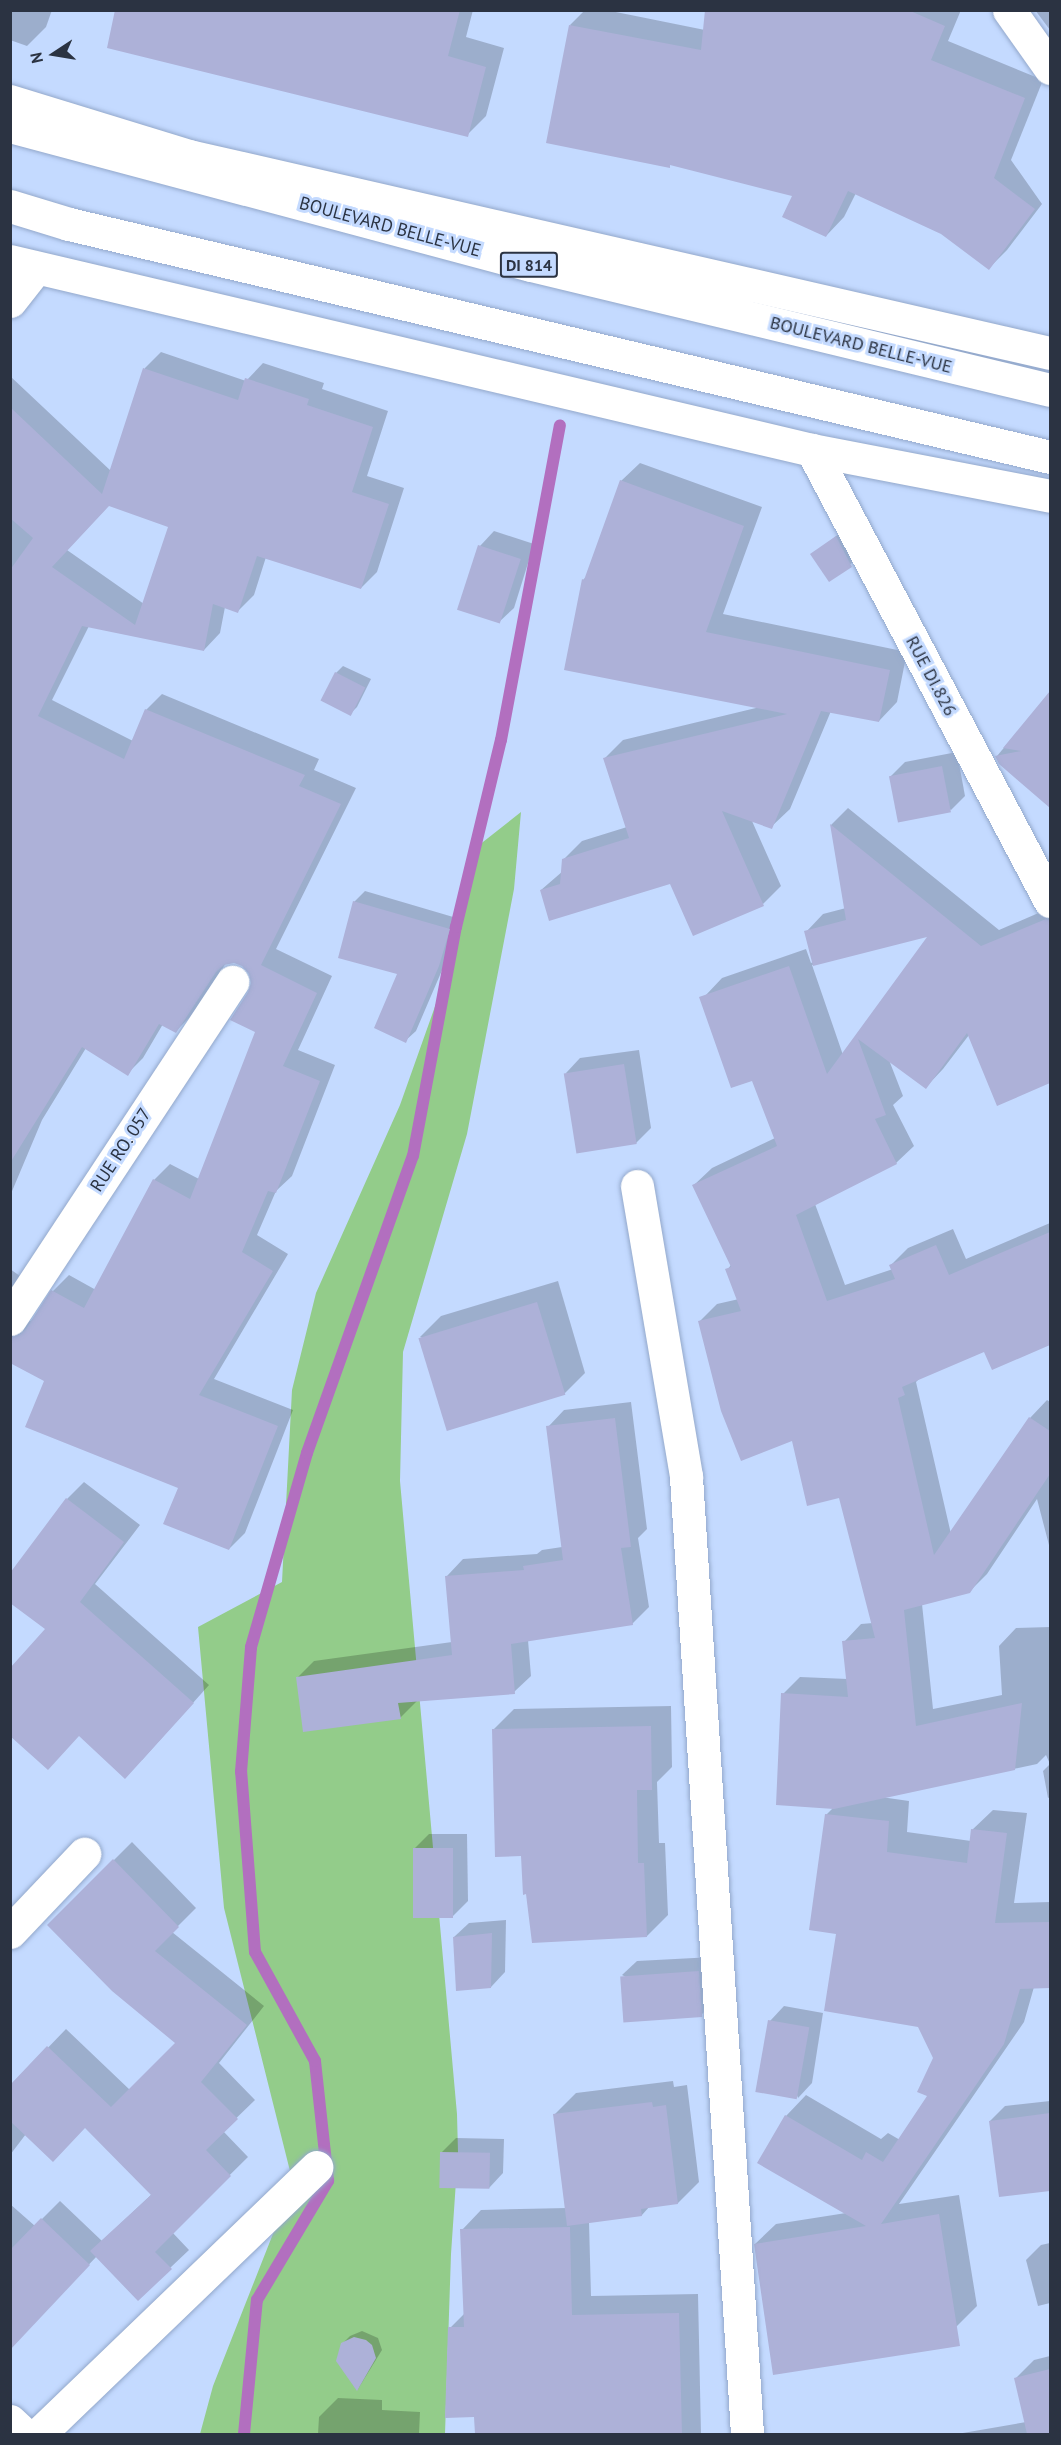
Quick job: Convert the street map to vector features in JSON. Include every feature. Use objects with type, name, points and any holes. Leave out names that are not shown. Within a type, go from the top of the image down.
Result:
[{"type":"street","points":[[1009,10],[1050,68]]},
{"type":"street","name":"BOULEVARD BELLE-VUE","points":[[10,101],[189,156],[1050,353]]},
{"type":"street","name":"BOULEVARD BELLE-VUE","points":[[10,126],[531,265],[1050,390]]},
{"type":"street","points":[[10,206],[69,224],[1050,456]]},
{"type":"street","points":[[10,301],[23,265],[812,450],[1050,496]]},
{"type":"street","name":"RUE DI.826","points":[[812,450],[1050,901]]},
{"type":"street","name":"RUE RO. 057","points":[[10,1319],[232,982]]},
{"type":"street","points":[[638,1186],[686,1477],[747,2434]]},
{"type":"street","points":[[10,1932],[84,1854]]},
{"type":"street","points":[[39,2434],[316,2167]]},
{"type":"street","points":[[10,2421],[24,2434]]},
{"type":"green space","points":[[521,812],[514,889],[467,1134],[403,1352],[400,1481],[457,2114],[458,2152],[451,2254],[445,2434],[200,2434],[213,2386],[293,2183],[224,1908],[198,1627],[282,1582],[292,1390],[316,1293],[400,1105],[438,998],[469,853]]},
{"type":"building","points":[[115,10],[460,10],[448,56],[486,67],[468,137],[107,48]]},
{"type":"building","points":[[705,10],[908,10],[945,26],[931,60],[1025,98],[994,178],[1035,209],[989,270],[941,234],[848,191],[826,237],[782,217],[792,196],[670,165],[670,168],[546,143],[569,25],[701,50]]},
{"type":"building","points":[[143,368],[238,400],[245,378],[309,399],[307,405],[373,427],[352,492],[389,504],[361,589],[257,556],[238,613],[213,604],[204,651],[82,626],[38,716],[124,759],[145,709],[305,775],[299,786],[341,804],[261,965],[317,993],[283,1066],[320,1081],[276,1193],[268,1191],[242,1252],[273,1271],[199,1395],[278,1426],[229,1550],[163,1524],[178,1488],[25,1427],[44,1381],[10,1363],[10,1337],[19,1335],[26,1329],[51,1290],[84,1308],[153,1179],[190,1199],[255,1032],[230,1020],[248,992],[251,983],[249,974],[242,966],[234,963],[224,965],[216,972],[176,1033],[159,1024],[128,1076],[82,1047],[10,1163],[10,570],[33,538],[10,518],[10,407],[102,494]],"holes":[[[109,506],[168,527],[135,625],[52,567]]]},
{"type":"building","points":[[620,480],[744,526],[706,632],[890,670],[879,722],[821,711],[772,829],[722,811],[764,906],[693,936],[670,884],[549,921],[540,890],[560,884],[562,859],[629,838],[603,758],[787,714],[564,670],[582,579],[584,580]]},
{"type":"building","points":[[836,536],[852,567],[829,582],[810,554]]},
{"type":"building","points":[[478,545],[521,559],[500,624],[457,610]]},
{"type":"building","points":[[335,672],[365,687],[351,716],[320,701]]},
{"type":"building","points":[[1050,691],[1050,808],[999,764],[995,756],[1021,751],[1003,748]]},
{"type":"building","points":[[942,766],[951,812],[898,822],[889,776]]},
{"type":"building","points":[[830,824],[981,946],[1046,919],[1050,920],[1050,1083],[997,1106],[967,1033],[926,1089],[858,1039],[886,1115],[875,1119],[897,1164],[796,1215],[827,1301],[895,1279],[889,1265],[936,1245],[949,1275],[1050,1232],[1050,1345],[992,1370],[984,1352],[902,1387],[905,1395],[898,1398],[934,1555],[1029,1417],[1050,1431],[1050,1474],[970,1593],[904,1610],[916,1726],[1022,1703],[1015,1770],[834,1809],[776,1805],[781,1693],[848,1697],[842,1641],[875,1638],[839,1498],[807,1506],[792,1441],[741,1461],[721,1411],[698,1321],[741,1311],[725,1269],[731,1267],[692,1185],[777,1146],[752,1081],[731,1088],[699,997],[789,966],[827,1074],[927,937],[813,966],[804,931],[846,920]]},
{"type":"building","points":[[353,901],[450,929],[439,966],[406,1043],[374,1028],[397,974],[338,958]]},
{"type":"building","points":[[624,1064],[637,1144],[576,1154],[564,1074]]},
{"type":"building","points":[[537,1302],[565,1395],[447,1431],[418,1338]]},
{"type":"building","points":[[615,1418],[631,1547],[621,1548],[633,1625],[511,1644],[515,1694],[398,1703],[401,1719],[303,1732],[296,1677],[452,1655],[445,1576],[524,1570],[523,1566],[563,1560],[546,1426]]},
{"type":"building","points":[[66,1498],[124,1542],[80,1602],[194,1703],[125,1779],[79,1736],[48,1770],[10,1736],[10,1668],[45,1629],[10,1603],[10,1573]]},
{"type":"building","points":[[651,1726],[652,1790],[637,1790],[638,1863],[644,1863],[647,1937],[532,1943],[526,1894],[523,1895],[521,1856],[495,1857],[492,1729]]},
{"type":"building","points":[[825,1814],[889,1821],[887,1852],[967,1863],[971,1829],[1007,1833],[995,1923],[1050,1922],[1050,1988],[1020,1989],[1004,2044],[881,2224],[939,2214],[960,2346],[773,2375],[754,2244],[866,2226],[757,2163],[785,2115],[862,2160],[866,2152],[883,2162],[927,2096],[917,2092],[933,2058],[918,2027],[824,2011],[836,1934],[809,1930]]},
{"type":"building","points":[[413,1848],[453,1848],[453,1918],[413,1918]]},
{"type":"building","points":[[113,1859],[179,1927],[155,1951],[247,2025],[201,2082],[238,2119],[206,2150],[231,2176],[155,2252],[172,2269],[138,2301],[90,2251],[151,2195],[85,2128],[53,2162],[10,2121],[10,2085],[47,2046],[111,2107],[175,2043],[112,1991],[47,1925]]},
{"type":"building","points":[[492,1933],[491,1988],[456,1991],[453,1937]]},
{"type":"building","points":[[699,1971],[702,2017],[623,2022],[620,1977]]},
{"type":"building","points":[[768,2020],[809,2027],[797,2099],[755,2092]]},
{"type":"building","points":[[652,2102],[653,2107],[666,2105],[678,2204],[641,2209],[642,2216],[567,2226],[553,2114]]},
{"type":"building","points":[[1050,2113],[1050,2191],[999,2197],[989,2121]]},
{"type":"building","points":[[440,2152],[490,2153],[489,2189],[439,2188]]},
{"type":"building","points":[[41,2218],[90,2265],[10,2350],[10,2250]]},
{"type":"building","points":[[570,2227],[572,2315],[679,2313],[682,2434],[475,2434],[474,2417],[445,2418],[448,2327],[464,2327],[460,2229]]},
{"type":"building","points":[[354,2337],[366,2340],[372,2345],[376,2358],[357,2391],[336,2361],[341,2343]]},
{"type":"building","points":[[1050,2369],[1050,2434],[1027,2434],[1014,2378]]},
{"type":"waterway","points":[[244,2434],[257,2300],[328,2181],[315,2061],[255,1952],[241,1772],[251,1647],[307,1453],[413,1156],[456,927],[501,740],[560,425]]}]
